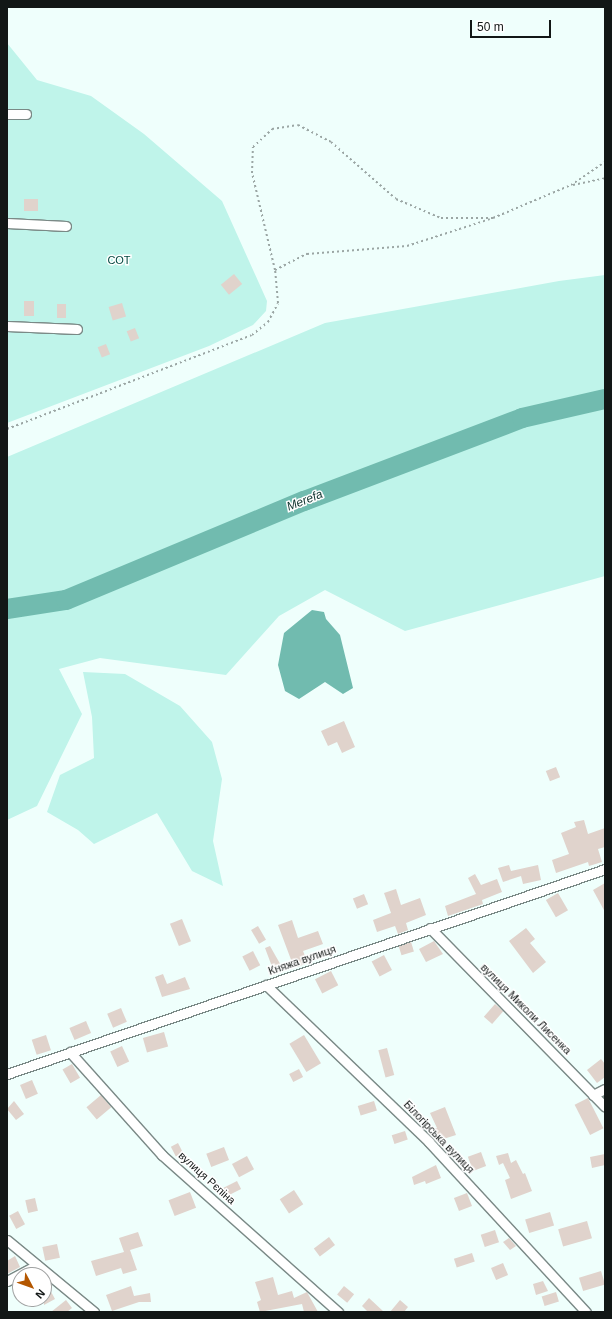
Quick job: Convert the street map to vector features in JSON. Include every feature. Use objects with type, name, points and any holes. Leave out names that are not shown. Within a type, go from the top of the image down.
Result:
[{"type":"street","points":[[7,114],[26,114]]},
{"type":"street","points":[[7,223],[66,226]]},
{"type":"street","points":[[7,326],[77,329]]},
{"type":"street","name":"Княжа вулиця","points":[[7,1074],[605,869]]},
{"type":"street","name":"вулиця Миколи Лисенка","points":[[430,928],[605,1107]]},
{"type":"street","name":"Білогірська вулиця","points":[[266,985],[429,1142],[586,1312]]},
{"type":"street","name":"вулиця Рєпіна","points":[[70,1052],[162,1154],[338,1312]]},
{"type":"street","points":[[593,1094],[605,1089]]},
{"type":"street","points":[[7,1240],[94,1312]]},
{"type":"street","points":[[7,1281],[37,1265]]},
{"type":"path","points":[[7,429],[252,334],[268,322],[278,302],[275,270],[252,174],[253,147],[272,129],[298,124],[331,142],[396,199],[441,218],[493,218]]},
{"type":"path","points":[[275,270],[307,254],[407,246],[493,218],[571,185],[605,162]]},
{"type":"path","points":[[571,185],[605,178]]},
{"type":"green space","name":"СОТ","points":[[7,43],[37,80],[91,96],[144,134],[222,201],[267,301],[266,311],[253,325],[209,346],[7,423]]},
{"type":"green space","points":[[605,275],[605,576],[405,631],[325,590],[279,616],[226,675],[100,658],[59,669],[82,714],[37,806],[7,820],[7,457],[325,323],[559,281]]},
{"type":"green space","points":[[83,672],[125,674],[180,706],[212,742],[222,779],[213,841],[223,886],[192,871],[157,813],[94,844],[78,830],[47,812],[60,775],[94,758],[92,717]]},
{"type":"shaded area","points":[[312,610],[324,612],[326,619],[340,635],[353,688],[343,694],[325,682],[299,699],[285,691],[278,665],[284,633]]},
{"type":"building","points":[[24,199],[38,199],[38,211],[24,211]]},
{"type":"building","points":[[234,274],[242,284],[229,295],[221,285]]},
{"type":"building","points":[[24,301],[34,301],[34,316],[24,316]]},
{"type":"building","points":[[122,303],[126,316],[113,320],[109,307]]},
{"type":"building","points":[[57,304],[66,304],[66,318],[57,318]]},
{"type":"building","points":[[135,328],[139,338],[131,342],[127,331]]},
{"type":"building","points":[[106,344],[110,354],[102,358],[98,347]]},
{"type":"building","points":[[344,721],[355,747],[342,753],[337,742],[328,746],[321,731]]},
{"type":"building","points":[[556,767],[560,777],[550,781],[546,771]]},
{"type":"building","points":[[584,820],[588,834],[605,828],[605,847],[598,849],[602,862],[589,866],[588,862],[556,873],[552,860],[569,854],[561,833],[576,827],[574,822]]},
{"type":"building","points":[[509,865],[511,871],[538,865],[541,880],[523,884],[521,876],[503,882],[498,868]]},
{"type":"building","points":[[475,874],[481,885],[497,879],[502,892],[482,900],[483,904],[448,916],[445,906],[476,894],[468,878]]},
{"type":"building","points":[[605,883],[605,912],[593,890]]},
{"type":"building","points":[[396,889],[401,905],[420,898],[426,915],[406,923],[408,930],[398,934],[395,926],[377,932],[373,920],[391,913],[384,893]]},
{"type":"building","points":[[558,893],[568,910],[556,917],[546,900]]},
{"type":"building","points":[[364,894],[368,904],[357,909],[353,898]]},
{"type":"building","points":[[182,919],[191,941],[179,946],[170,924]]},
{"type":"building","points":[[292,920],[298,938],[318,931],[323,944],[303,951],[308,963],[297,967],[296,964],[293,965],[278,925]]},
{"type":"building","points":[[258,926],[266,940],[259,944],[251,930]]},
{"type":"building","points":[[526,928],[535,939],[530,943],[546,962],[533,973],[509,941]]},
{"type":"building","points":[[434,941],[443,954],[426,962],[419,949]]},
{"type":"building","points":[[411,942],[414,952],[401,955],[399,946]]},
{"type":"building","points":[[270,946],[283,969],[274,972],[265,948]]},
{"type":"building","points":[[253,951],[260,965],[250,971],[242,956]]},
{"type":"building","points":[[384,955],[392,970],[380,977],[372,962]]},
{"type":"building","points":[[331,971],[338,985],[322,993],[315,979]]},
{"type":"building","points":[[163,974],[167,984],[185,977],[190,989],[162,997],[155,977]]},
{"type":"building","points":[[495,1004],[503,1011],[492,1024],[484,1017]]},
{"type":"building","points":[[121,1008],[127,1022],[113,1028],[107,1014]]},
{"type":"building","points":[[86,1021],[91,1033],[75,1040],[69,1028]]},
{"type":"building","points":[[164,1032],[168,1046],[147,1052],[143,1038]]},
{"type":"building","points":[[46,1035],[51,1050],[37,1055],[32,1040]]},
{"type":"building","points":[[304,1035],[321,1063],[306,1072],[289,1044]]},
{"type":"building","points":[[122,1046],[129,1061],[117,1067],[110,1051]]},
{"type":"building","points":[[387,1048],[394,1075],[386,1077],[378,1050]]},
{"type":"building","points":[[601,1059],[605,1064],[605,1077],[597,1083],[587,1070]]},
{"type":"building","points":[[72,1064],[80,1078],[70,1083],[62,1070]]},
{"type":"building","points":[[299,1069],[303,1077],[293,1082],[289,1074]]},
{"type":"building","points":[[32,1080],[38,1094],[26,1099],[20,1085]]},
{"type":"building","points":[[101,1095],[111,1107],[97,1119],[86,1107]]},
{"type":"building","points":[[588,1098],[603,1128],[590,1135],[575,1105]]},
{"type":"building","points":[[14,1101],[24,1114],[16,1120],[7,1109]]},
{"type":"building","points":[[374,1101],[377,1111],[361,1116],[358,1106]]},
{"type":"building","points":[[445,1107],[456,1135],[437,1141],[433,1129],[437,1128],[430,1113]]},
{"type":"building","points":[[405,1131],[408,1140],[394,1144],[392,1135]]},
{"type":"building","points":[[178,1143],[183,1153],[176,1156],[171,1147]]},
{"type":"building","points":[[224,1147],[229,1160],[211,1167],[206,1154]]},
{"type":"building","points":[[481,1152],[486,1166],[473,1171],[468,1157]]},
{"type":"building","points":[[508,1153],[511,1163],[516,1160],[523,1174],[525,1173],[532,1191],[511,1199],[505,1180],[510,1178],[503,1163],[499,1165],[496,1156]]},
{"type":"building","points":[[605,1154],[605,1165],[592,1168],[590,1157]]},
{"type":"building","points":[[247,1156],[254,1169],[239,1177],[232,1164]]},
{"type":"building","points":[[436,1165],[441,1178],[426,1184],[425,1181],[414,1185],[412,1177]]},
{"type":"building","points":[[237,1181],[241,1189],[228,1196],[224,1188]]},
{"type":"building","points":[[294,1190],[303,1204],[289,1214],[280,1199]]},
{"type":"building","points":[[190,1192],[196,1208],[175,1216],[169,1200]]},
{"type":"building","points":[[467,1193],[472,1206],[459,1211],[454,1198]]},
{"type":"building","points":[[35,1198],[38,1211],[28,1213],[25,1200]]},
{"type":"building","points":[[18,1211],[25,1224],[16,1229],[9,1216]]},
{"type":"building","points":[[550,1212],[554,1225],[529,1233],[525,1220]]},
{"type":"building","points":[[587,1221],[592,1238],[563,1247],[558,1229]]},
{"type":"building","points":[[495,1230],[499,1242],[485,1247],[481,1235]]},
{"type":"building","points":[[138,1232],[143,1246],[130,1250],[137,1270],[123,1274],[121,1268],[96,1276],[91,1261],[124,1252],[119,1238]]},
{"type":"building","points":[[329,1237],[335,1245],[320,1256],[314,1248]]},
{"type":"building","points":[[509,1238],[516,1246],[510,1250],[503,1242]]},
{"type":"building","points":[[57,1244],[60,1258],[45,1261],[42,1247]]},
{"type":"building","points":[[472,1253],[475,1262],[457,1267],[454,1259]]},
{"type":"building","points":[[15,1256],[20,1267],[12,1267],[12,1271],[7,1274],[7,1261]]},
{"type":"building","points":[[503,1263],[508,1275],[496,1280],[491,1268]]},
{"type":"building","points":[[601,1271],[605,1284],[583,1291],[579,1278]]},
{"type":"building","points":[[273,1277],[278,1295],[292,1291],[294,1298],[307,1292],[318,1312],[304,1312],[302,1304],[260,1312],[257,1302],[261,1300],[255,1282]]},
{"type":"building","points":[[543,1281],[548,1291],[536,1295],[533,1284]]},
{"type":"building","points":[[131,1286],[134,1296],[150,1293],[151,1302],[139,1302],[112,1311],[106,1295]]},
{"type":"building","points":[[344,1286],[354,1294],[347,1303],[337,1295]]},
{"type":"building","points":[[556,1292],[559,1302],[545,1306],[542,1296]]},
{"type":"building","points":[[52,1294],[55,1299],[52,1301]]},
{"type":"building","points":[[369,1298],[384,1312],[368,1312],[362,1306]]},
{"type":"building","points":[[66,1300],[72,1308],[67,1312],[51,1312]]},
{"type":"building","points":[[400,1300],[408,1307],[404,1312],[390,1312]]},
{"type":"waterway","name":"Merefa","points":[[7,609],[66,600],[304,501],[522,418],[605,399]]}]
